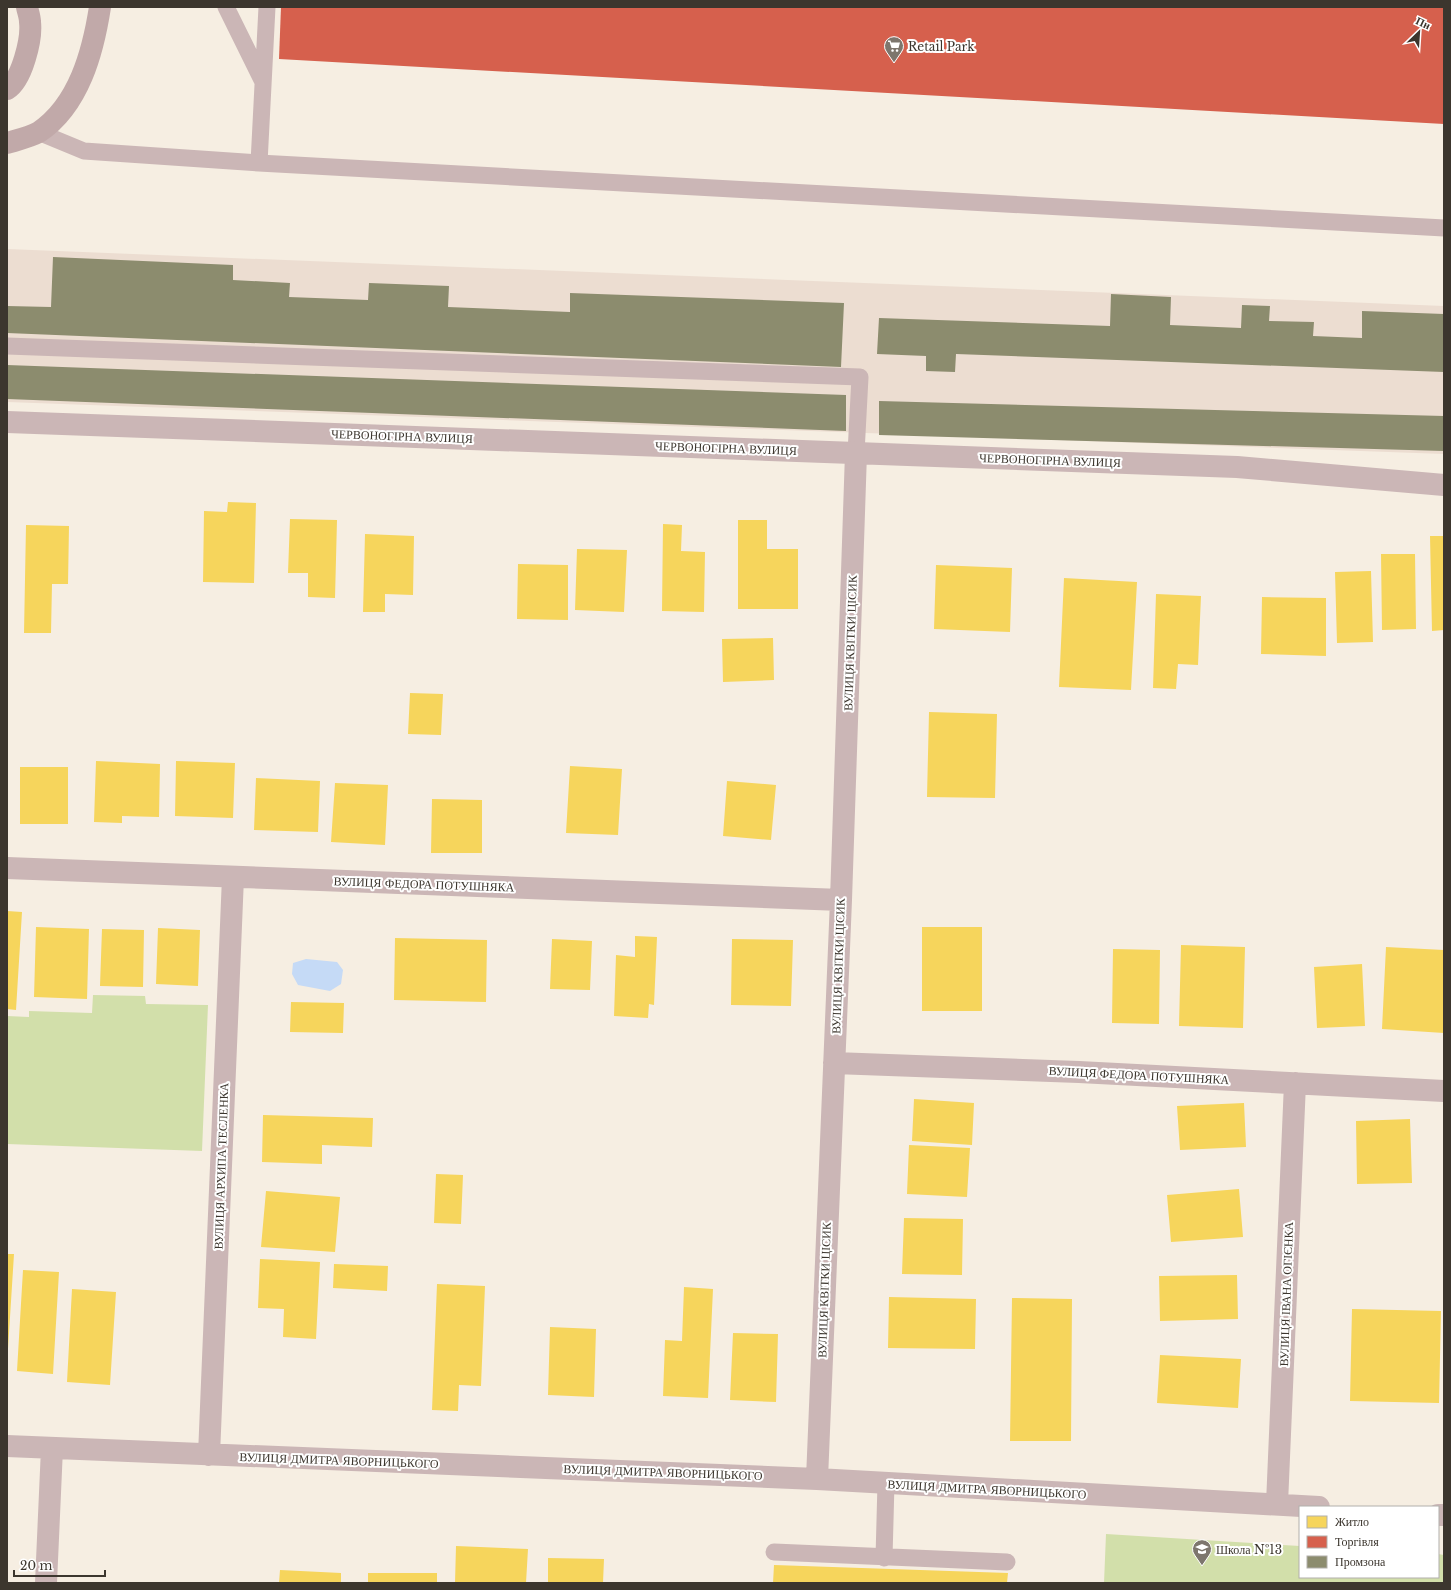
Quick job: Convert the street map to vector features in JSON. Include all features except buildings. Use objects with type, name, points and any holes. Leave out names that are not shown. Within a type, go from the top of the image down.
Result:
[{"type":"main road","points":[[7,89],[12,86],[20,73],[26,54],[30,24],[27,7]]},
{"type":"main road","points":[[7,143],[38,132],[55,118],[72,97],[85,68],[96,31],[100,7]]},
{"type":"street","name":"ЧЕРВОНОГІРНА ВУЛИЦЯ","points":[[7,422],[1237,467],[1444,485]]},
{"type":"street","name":"ВУЛИЦЯ КВІТКИ ЦІСИК","points":[[817,1479],[841,900],[856,453]]},
{"type":"street","name":"ВУЛИЦЯ ФЕДОРА ПОТУШНЯКА","points":[[7,868],[841,900]]},
{"type":"street","name":"ВУЛИЦЯ АРХИПА ТЕСЛЕНКА","points":[[209,1455],[233,877]]},
{"type":"street","name":"ВУЛИЦЯ ФЕДОРА ПОТУШНЯКА","points":[[834,1064],[1079,1072],[1444,1091]]},
{"type":"street","name":"ВУЛИЦЯ ІВАНА ОГІЄНКА","points":[[1277,1504],[1295,1083]]},
{"type":"street","name":"ВУЛИЦЯ ДМИТРА ЯВОРНИЦЬКОГО","points":[[7,1446],[817,1479],[1304,1506]]},
{"type":"street","points":[[46,1583],[52,1448]]},
{"type":"lane","points":[[226,7],[264,83]]},
{"type":"lane","points":[[259,163],[268,7]]},
{"type":"lane","points":[[38,132],[84,151],[259,163],[1444,228]]},
{"type":"lane","points":[[7,346],[860,377],[856,453]]},
{"type":"lane","points":[[884,1558],[886,1483]]},
{"type":"lane","points":[[774,1552],[884,1558],[1007,1562]]},
{"type":"shaded area","points":[[7,249],[1444,306],[1444,454],[7,402]]},
{"type":"green space","points":[[93,995],[145,996],[146,1004],[208,1005],[202,1151],[7,1144],[7,1016],[29,1017],[29,1011],[92,1013]]},
{"type":"green space","name":"Школа №13","points":[[1106,1534],[1299,1546],[1299,1578],[1439,1578],[1439,1554],[1444,1555],[1444,1583],[1104,1583]]},
{"type":"water","points":[[306,959],[337,962],[343,970],[341,984],[330,991],[298,985],[292,974],[293,963]]},
{"type":"place","name":"Retail Park","points":[[894,63]]},
{"type":"place","name":"Школа №13","points":[[1202,1566]]}]
